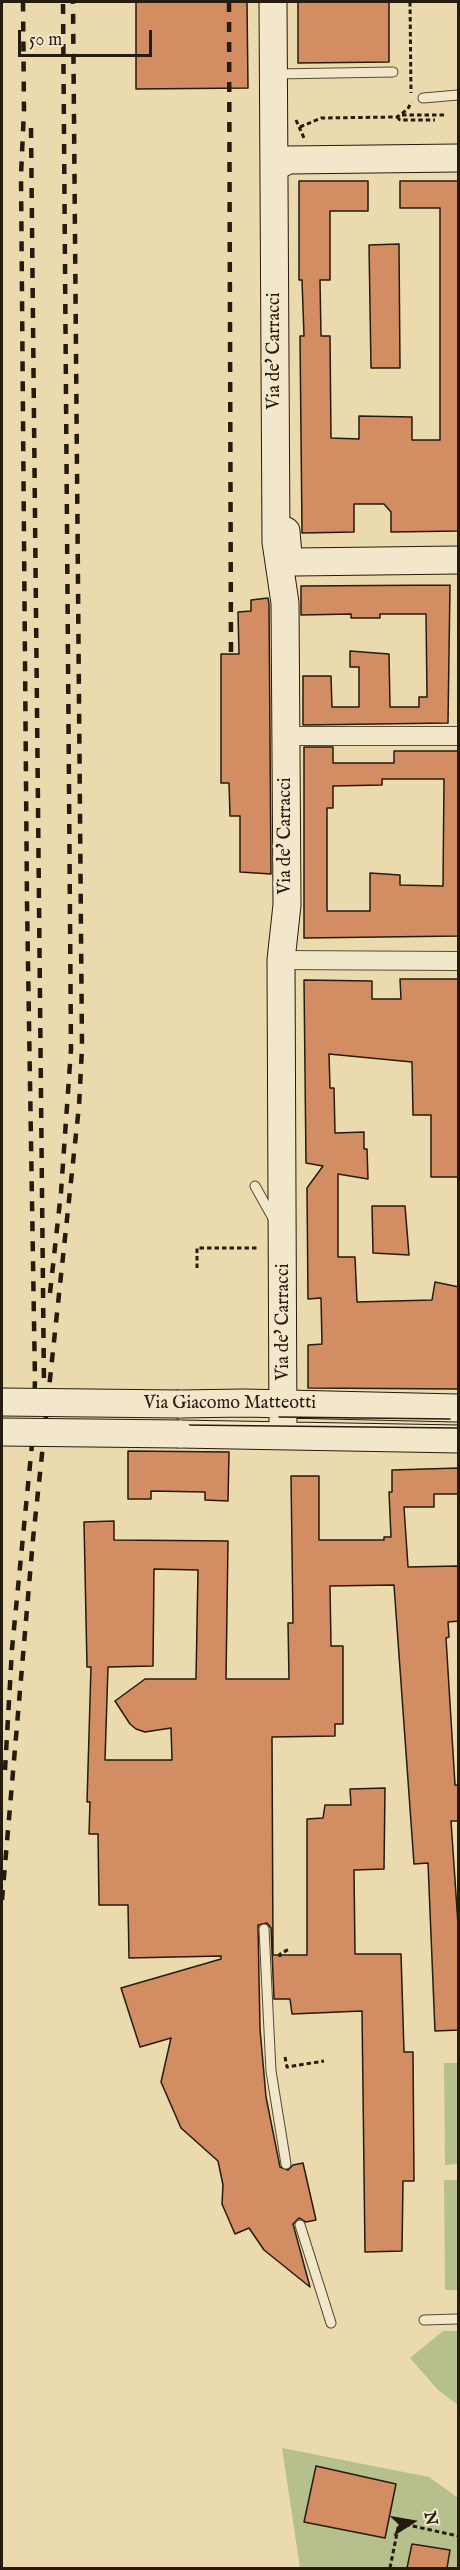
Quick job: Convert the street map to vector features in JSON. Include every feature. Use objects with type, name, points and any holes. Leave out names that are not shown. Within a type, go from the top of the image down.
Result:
[{"type":"street","name":"Via de' Carracci","points":[[273,2],[276,542],[285,603],[287,905],[281,960],[284,1436]]},
{"type":"street","name":"Via de' Carracci","points":[[274,83],[291,138],[306,143]]},
{"type":"street","points":[[275,167],[288,160],[306,143],[459,158]]},
{"type":"street","name":"Via de' Carracci","points":[[275,237],[284,283],[286,544],[288,555],[296,562],[459,560]]},
{"type":"street","points":[[286,736],[459,736]]},
{"type":"street","points":[[281,960],[459,961]]},
{"type":"street","name":"Via Giacomo Matteotti","points":[[2,1402],[284,1403],[459,1408]]},
{"type":"street","name":"Via Giacomo Matteotti","points":[[2,1432],[459,1438]]},
{"type":"lane","points":[[274,83],[393,72]]},
{"type":"lane","points":[[423,98],[459,95]]},
{"type":"lane","points":[[255,1186],[283,1234]]},
{"type":"lane","points":[[264,1929],[271,2071],[286,2164]]},
{"type":"lane","points":[[300,2225],[331,2323]]},
{"type":"lane","points":[[423,2320],[459,2319]]},
{"type":"path","points":[[435,120],[400,120],[398,116],[445,115]]},
{"type":"path","points":[[300,127],[313,120],[340,118]]},
{"type":"path","points":[[197,1268],[197,1248],[261,1248]]},
{"type":"path","points":[[280,1962],[280,1954],[289,1949]]},
{"type":"path","points":[[285,2055],[287,2067],[324,2061]]},
{"type":"path","points":[[390,2568],[399,2523],[459,2536]]},
{"type":"green space","points":[[444,2063],[458,2063],[458,2164],[445,2165]]},
{"type":"green space","points":[[444,2180],[458,2180],[458,2290],[445,2290]]},
{"type":"green space","points":[[443,2331],[458,2331],[458,2405],[438,2390],[410,2358]]},
{"type":"green space","points":[[282,2448],[429,2477],[458,2498],[458,2568],[300,2568]]},
{"type":"building","points":[[136,2],[247,2],[248,88],[136,89]]},
{"type":"building","points":[[298,2],[389,2],[389,62],[298,63]]},
{"type":"building","points":[[299,181],[368,181],[368,211],[330,211],[330,280],[320,280],[321,336],[330,336],[331,438],[359,439],[359,416],[412,417],[412,440],[440,440],[440,208],[400,208],[400,181],[459,181],[459,531],[391,532],[391,512],[384,504],[354,504],[354,532],[302,533],[300,336],[304,336],[302,280],[299,280]]},
{"type":"building","points":[[399,244],[400,368],[371,368],[369,245]]},
{"type":"building","points":[[450,585],[448,723],[303,725],[303,676],[331,676],[332,707],[359,707],[359,667],[350,667],[350,651],[389,654],[390,707],[419,707],[419,697],[427,697],[426,614],[380,614],[380,618],[351,618],[351,614],[301,615],[301,586]]},
{"type":"building","points":[[268,598],[271,874],[240,872],[240,816],[230,816],[229,783],[221,783],[221,654],[239,654],[238,612],[251,611],[251,600]]},
{"type":"building","points":[[304,747],[333,747],[333,763],[394,763],[394,751],[459,751],[459,936],[304,938]],"holes":[[[382,779],[444,779],[443,886],[400,885],[400,875],[370,873],[370,911],[327,911],[327,808],[333,808],[333,786],[382,785]]]},
{"type":"building","points":[[400,979],[459,979],[459,1177],[431,1177],[431,1115],[413,1115],[412,1062],[329,1054],[330,1088],[334,1088],[335,1133],[364,1132],[364,1149],[367,1149],[368,1179],[338,1174],[338,1257],[355,1257],[357,1302],[432,1300],[435,1282],[459,1287],[459,1389],[308,1388],[308,1345],[322,1344],[321,1298],[308,1299],[307,1188],[323,1166],[306,1163],[304,980],[372,981],[372,999],[401,999]]},
{"type":"building","points":[[372,1206],[405,1206],[409,1255],[373,1253]]},
{"type":"building","points":[[128,1451],[229,1452],[228,1501],[205,1500],[205,1492],[151,1491],[151,1499],[128,1499]]},
{"type":"building","points":[[459,1468],[459,1494],[434,1494],[434,1507],[404,1507],[408,1567],[458,1566],[459,1621],[448,1622],[449,1637],[446,1638],[455,1785],[459,1785],[459,1821],[451,1821],[459,1939],[459,2030],[435,2031],[428,1863],[414,1864],[394,1585],[330,1586],[331,1646],[343,1646],[343,1724],[335,1724],[335,1736],[272,1737],[273,1955],[307,1955],[307,1819],[323,1818],[325,1805],[351,1805],[350,1789],[385,1788],[384,1869],[354,1870],[355,1954],[401,1954],[404,2052],[413,2052],[414,2181],[403,2181],[402,2251],[365,2252],[362,2011],[292,2014],[290,1999],[274,1999],[271,1928],[267,1923],[258,1925],[260,2029],[266,2097],[280,2167],[288,2170],[293,2165],[303,2163],[316,2220],[306,2222],[299,2218],[293,2224],[310,2287],[264,2250],[249,2228],[235,2234],[222,2204],[223,2185],[218,2161],[181,2128],[161,2082],[171,2038],[140,2047],[121,1988],[221,1959],[221,1956],[129,1958],[128,1905],[99,1905],[98,1834],[89,1834],[90,1802],[87,1802],[91,1667],[87,1667],[84,1522],[114,1521],[114,1540],[228,1541],[226,1679],[289,1679],[288,1623],[293,1623],[291,1476],[319,1476],[319,1540],[384,1540],[384,1537],[391,1537],[389,1492],[392,1492],[392,1470]],"holes":[[[154,1569],[198,1570],[196,1679],[145,1679],[115,1701],[130,1724],[136,1729],[145,1732],[171,1728],[172,1760],[105,1760],[108,1667],[153,1666]]]},
{"type":"building","points":[[316,2466],[396,2484],[385,2538],[304,2522]]},
{"type":"building","points":[[412,2544],[450,2550],[447,2568],[407,2568]]},
{"type":"tram line","points":[[279,1417],[450,1419]]},
{"type":"tram line","points":[[2,1423],[458,1428]]},
{"type":"railway","points":[[5,1770],[12,1649],[33,1434],[35,1380],[27,903],[21,175],[24,110],[23,2]]},
{"type":"railway","points":[[50,1293],[61,1192],[71,1049],[63,2]]},
{"type":"railway","points":[[2,1900],[33,1539],[79,1106],[82,1048],[73,2]]},
{"type":"railway","points":[[229,2],[231,654]]},
{"type":"railway","points":[[31,128],[44,1385]]}]
